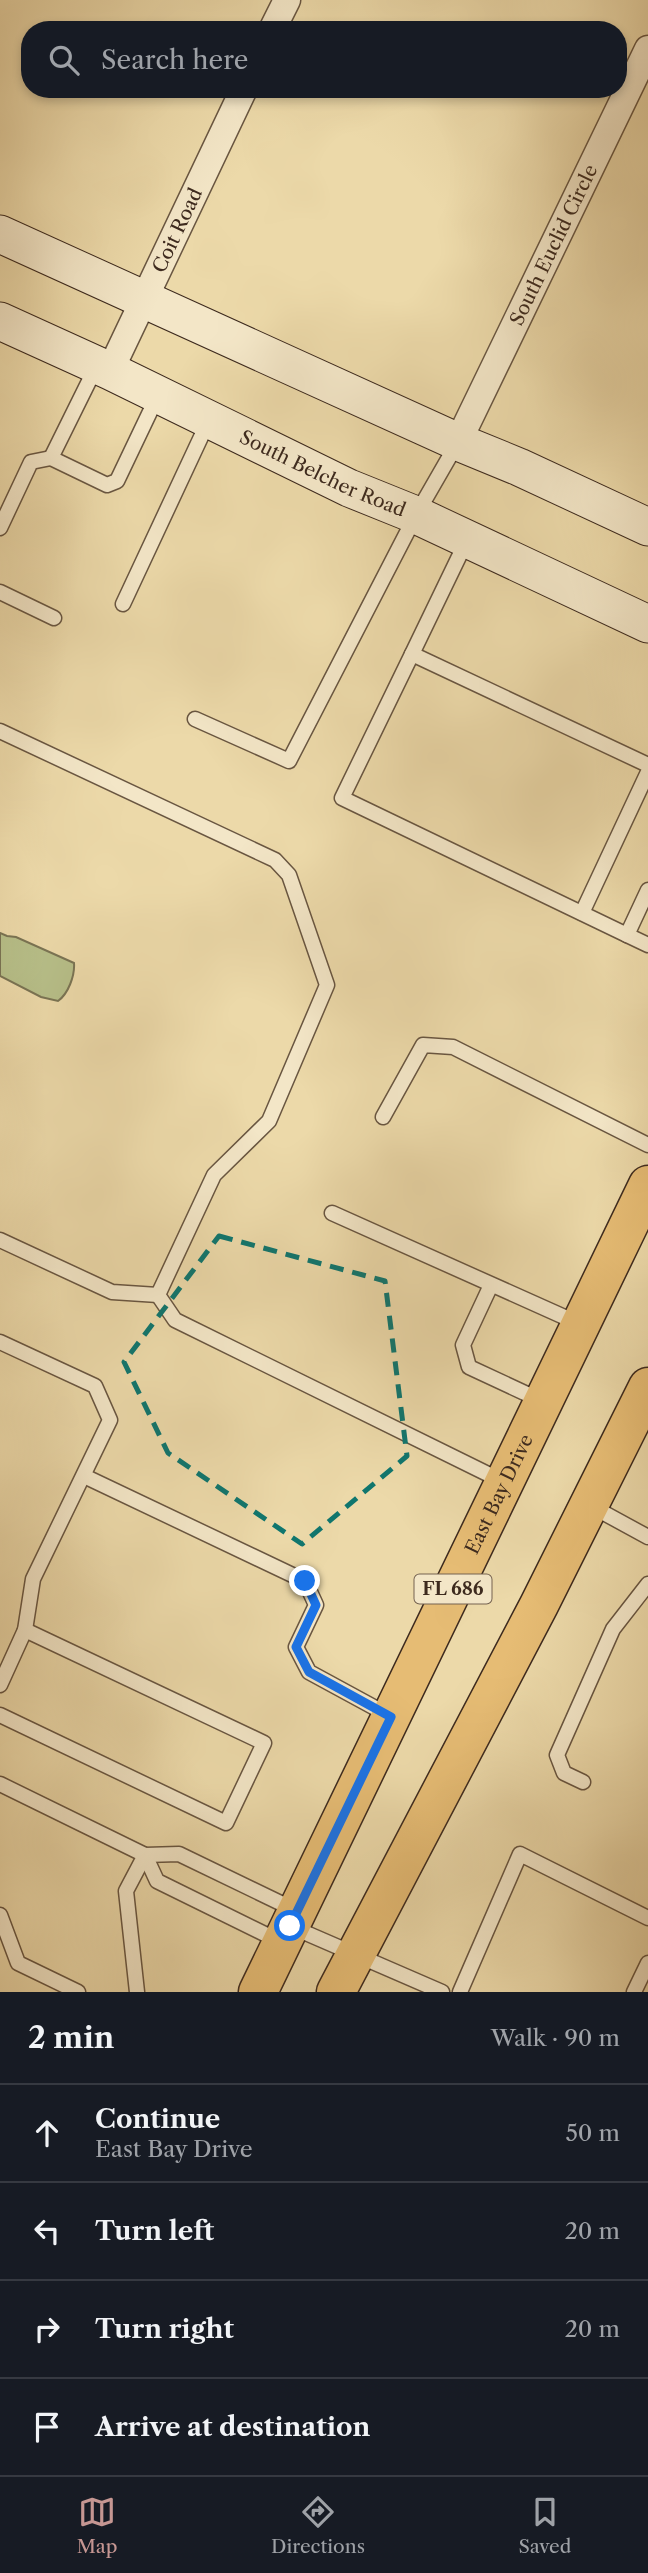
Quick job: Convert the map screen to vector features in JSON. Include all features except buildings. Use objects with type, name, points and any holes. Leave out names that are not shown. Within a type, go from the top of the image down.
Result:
[{"type":"main road","points":[[0,234],[648,527]]},
{"type":"main road","name":"South Belcher Road","points":[[0,321],[349,488],[416,515],[648,624]]},
{"type":"main road","name":"East Bay Drive","points":[[258,1992],[648,1185]]},
{"type":"main road","points":[[336,1992],[590,1506],[648,1387]]},
{"type":"street","points":[[276,21],[287,0]]},
{"type":"street","name":"South Euclid Circle","points":[[627,92],[648,49]]},
{"type":"street","name":"Coit Road","points":[[103,368],[143,298],[240,98]]},
{"type":"street","name":"South Euclid Circle","points":[[458,442],[624,98]]},
{"type":"lane","points":[[51,458],[103,368]]},
{"type":"lane","points":[[0,528],[31,462],[51,458],[107,485],[117,481],[158,395]]},
{"type":"lane","points":[[123,604],[209,420]]},
{"type":"lane","points":[[195,719],[289,761],[416,515],[458,442]]},
{"type":"lane","points":[[467,539],[342,798],[648,945]]},
{"type":"lane","points":[[0,592],[54,618]]},
{"type":"lane","points":[[412,654],[648,765]]},
{"type":"lane","points":[[0,731],[275,860],[289,875],[327,985],[269,1121],[214,1175],[158,1295]]},
{"type":"lane","points":[[582,913],[648,772]]},
{"type":"lane","points":[[627,935],[648,890]]},
{"type":"lane","points":[[383,1116],[423,1045],[453,1047],[648,1145]]},
{"type":"lane","points":[[332,1213],[581,1325]]},
{"type":"lane","points":[[0,1240],[112,1292],[158,1295]]},
{"type":"lane","points":[[491,1285],[463,1345],[468,1367],[543,1402]]},
{"type":"lane","points":[[158,1295],[175,1320],[505,1482]]},
{"type":"lane","points":[[0,1342],[95,1386],[110,1420],[33,1579],[25,1630],[0,1685]]},
{"type":"lane","points":[[84,1476],[305,1581],[316,1605],[296,1647],[309,1672],[391,1717]]},
{"type":"lane","points":[[590,1506],[648,1537]]},
{"type":"lane","points":[[583,1782],[564,1773],[557,1755],[613,1629],[648,1584]]},
{"type":"lane","points":[[0,1716],[226,1823],[264,1743],[25,1630]]},
{"type":"lane","points":[[0,1784],[145,1855],[179,1854],[290,1927]]},
{"type":"lane","points":[[460,1992],[520,1854],[648,1918]]},
{"type":"lane","points":[[145,1855],[157,1881],[290,1927],[442,1992]]},
{"type":"lane","points":[[137,1992],[126,1891],[145,1855]]},
{"type":"lane","points":[[0,1915],[18,1963],[78,1992]]},
{"type":"lane","points":[[638,1991],[648,1963]]},
{"type":"highlighted area","points":[[219,1236],[385,1281],[407,1456],[302,1544],[168,1453],[124,1362]]},
{"type":"green space","points":[[0,933],[16,937],[74,963],[70,984],[62,998],[58,1001],[41,997],[0,976]]},
{"type":"route","points":[[290,1926],[391,1717],[309,1672],[296,1647],[316,1605],[305,1581]]}]
